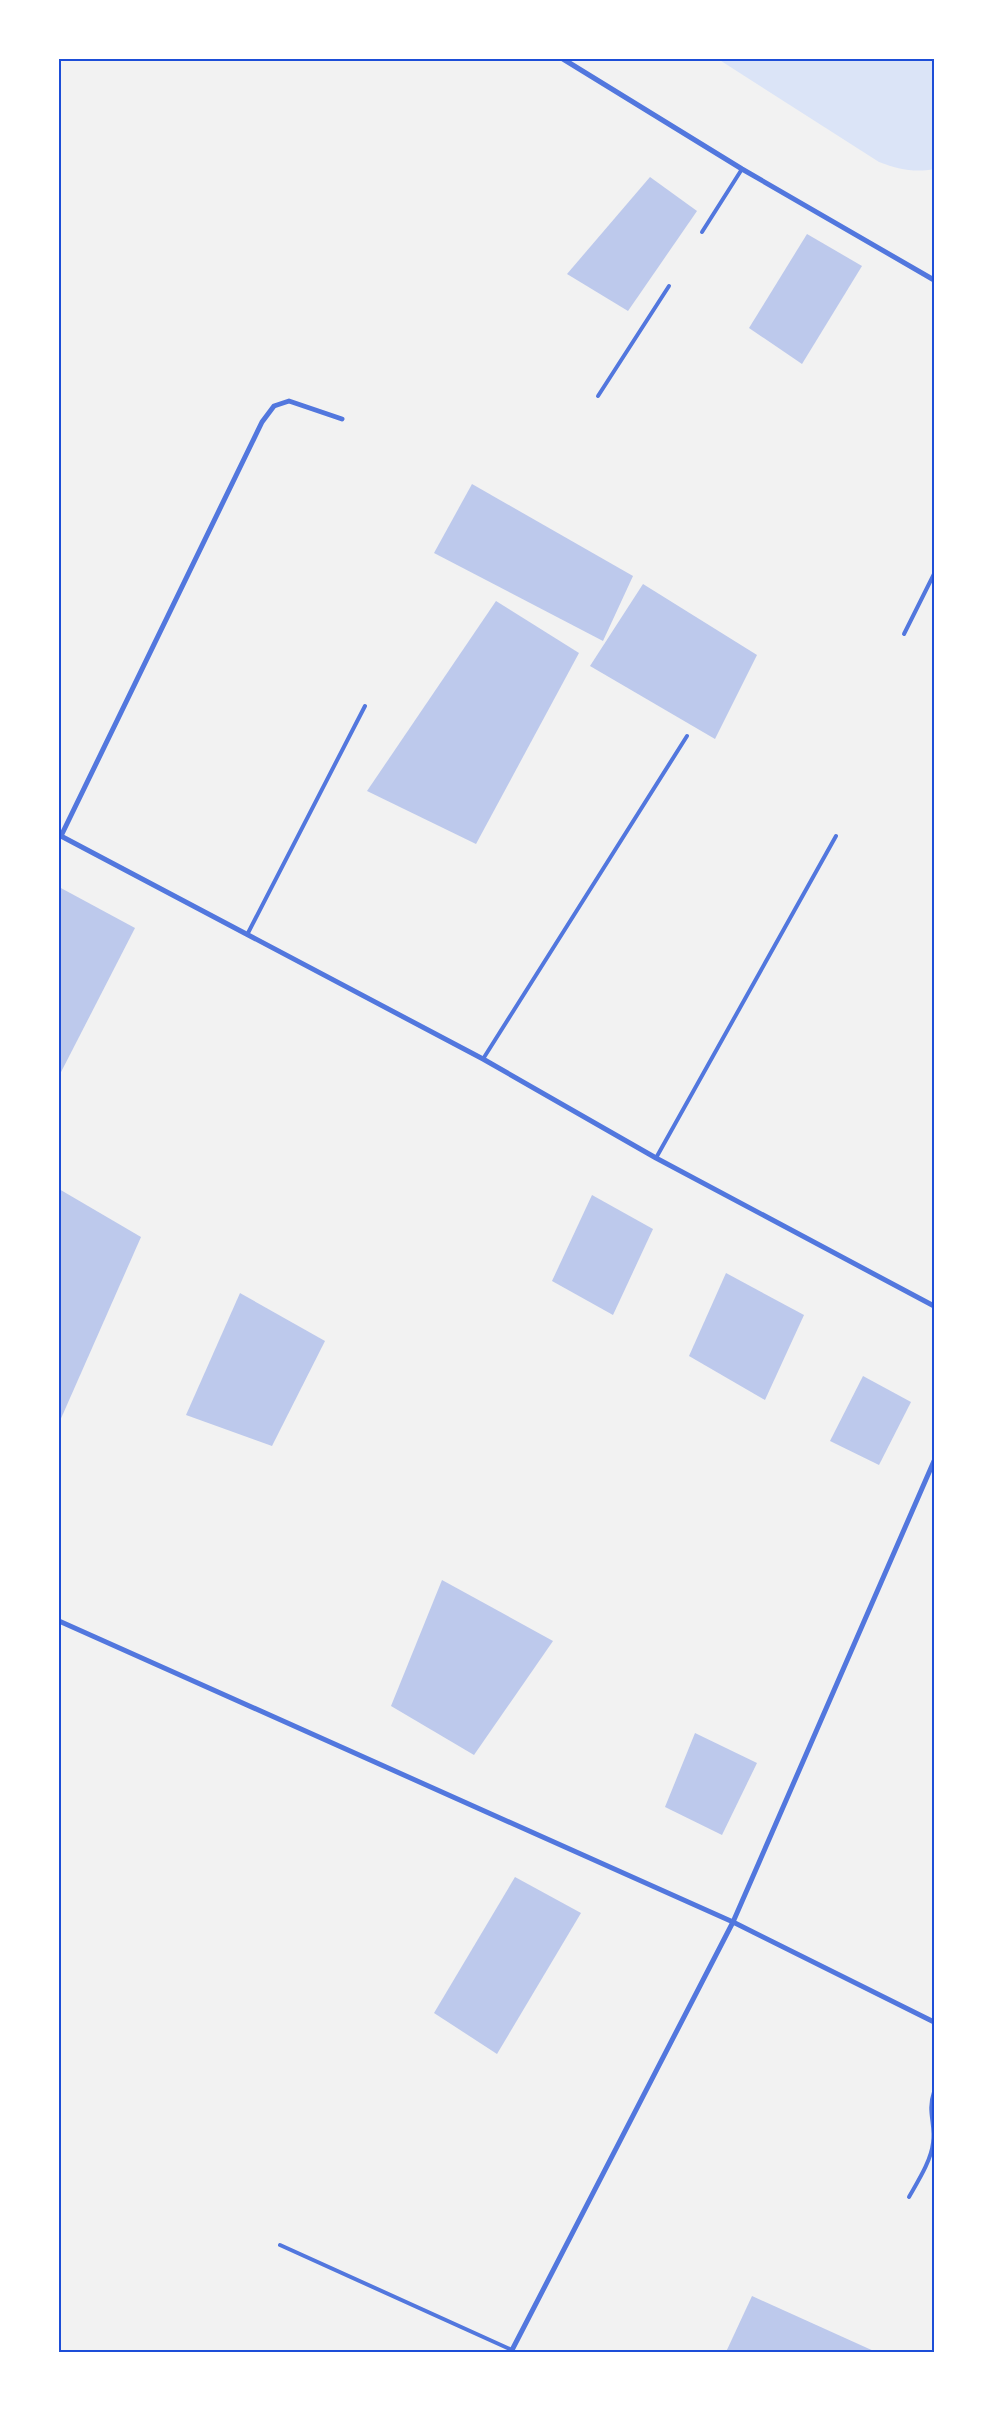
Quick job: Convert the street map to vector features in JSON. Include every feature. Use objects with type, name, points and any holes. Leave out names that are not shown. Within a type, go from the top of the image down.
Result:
[{"type":"street","points":[[563,59],[742,169],[934,280]]},
{"type":"street","points":[[342,419],[289,401],[274,406],[262,422],[60,836],[248,933],[483,1060],[656,1158],[934,1306]]},
{"type":"street","points":[[511,2351],[733,1922],[934,1461]]},
{"type":"street","points":[[59,1621],[733,1922],[934,2022]]},
{"type":"lane","points":[[702,232],[742,169]]},
{"type":"lane","points":[[598,396],[669,286]]},
{"type":"lane","points":[[904,634],[934,574]]},
{"type":"lane","points":[[248,933],[365,706]]},
{"type":"lane","points":[[483,1060],[687,736]]},
{"type":"lane","points":[[656,1158],[836,836]]},
{"type":"lane","points":[[909,2197],[925,2166],[934,2142],[930,2104],[934,2092]]},
{"type":"lane","points":[[280,2245],[511,2351]]},
{"type":"shaded area","points":[[718,59],[934,59],[934,169],[906,170],[879,162]]},
{"type":"building","points":[[650,177],[697,211],[628,311],[567,274]]},
{"type":"building","points":[[807,234],[862,266],[802,364],[749,328]]},
{"type":"building","points":[[472,484],[633,576],[603,641],[434,553]]},
{"type":"building","points":[[643,584],[757,655],[715,739],[590,666]]},
{"type":"building","points":[[496,601],[579,653],[476,844],[367,791]]},
{"type":"building","points":[[59,887],[135,928],[59,1076]]},
{"type":"building","points":[[59,1189],[141,1237],[59,1423]]},
{"type":"building","points":[[592,1195],[653,1229],[613,1315],[552,1281]]},
{"type":"building","points":[[726,1273],[804,1315],[765,1400],[689,1356]]},
{"type":"building","points":[[240,1293],[325,1341],[272,1446],[186,1415]]},
{"type":"building","points":[[863,1376],[911,1402],[879,1465],[830,1441]]},
{"type":"building","points":[[442,1580],[553,1641],[474,1755],[391,1706]]},
{"type":"building","points":[[695,1733],[757,1763],[722,1835],[665,1807]]},
{"type":"building","points":[[515,1877],[581,1913],[497,2054],[434,2013]]},
{"type":"building","points":[[752,2296],[876,2352],[726,2352]]}]
